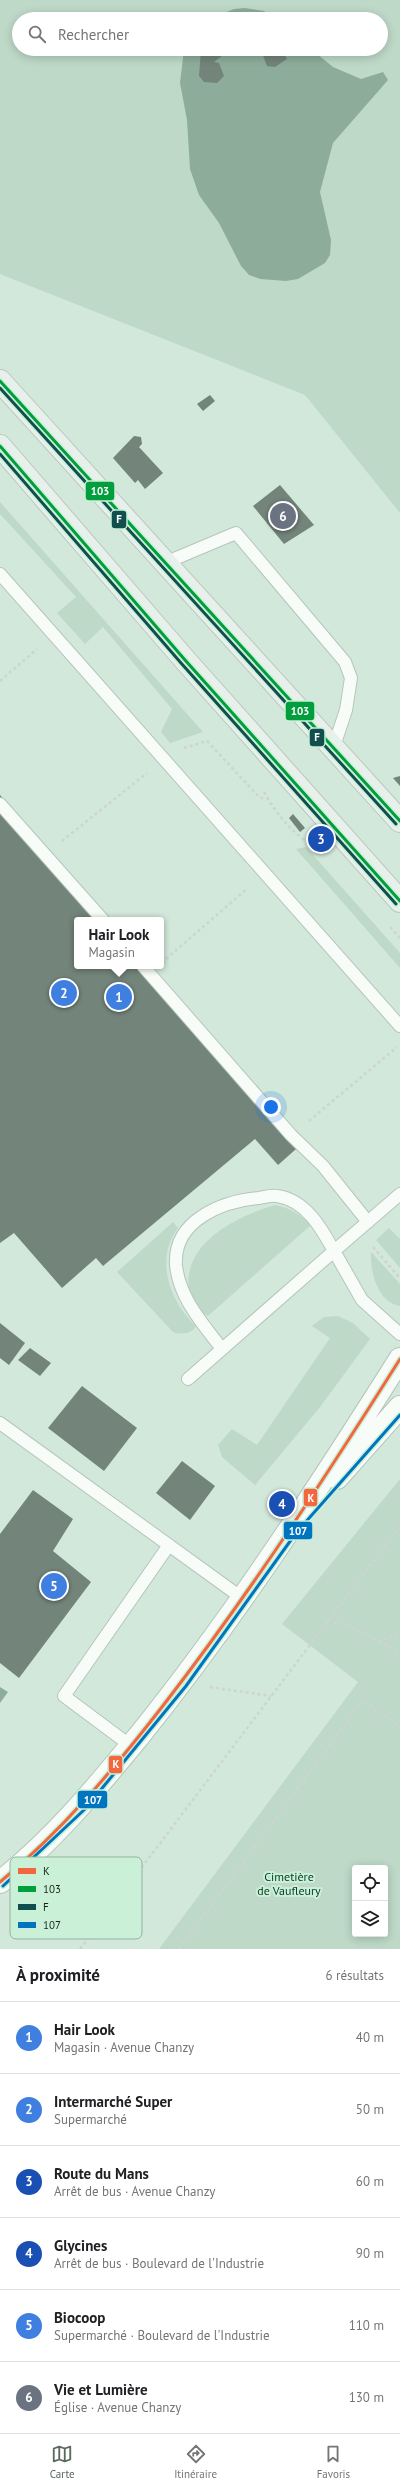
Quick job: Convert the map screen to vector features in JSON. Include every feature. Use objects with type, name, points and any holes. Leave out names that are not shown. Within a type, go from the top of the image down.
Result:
[{"type":"main road","points":[[0,381],[116,510],[167,562],[400,821]]},
{"type":"main road","points":[[0,446],[185,660],[400,901]]},
{"type":"street","points":[[27,1857],[81,1806],[182,1683],[292,1530],[400,1359]]},
{"type":"street","points":[[292,1530],[400,1407]]},
{"type":"street","points":[[0,1882],[10,1873]]},
{"type":"lane","points":[[167,562],[236,533],[345,662],[351,678],[346,710],[334,749]]},
{"type":"lane","points":[[0,574],[400,1026]]},
{"type":"lane","points":[[0,804],[100,917]]},
{"type":"lane","points":[[146,969],[291,1135],[323,1166],[368,1222]]},
{"type":"lane","points":[[188,1379],[400,1194]]},
{"type":"lane","points":[[222,1349],[192,1310],[181,1285],[176,1265],[178,1247],[183,1235],[195,1221],[229,1203],[277,1196],[292,1202],[317,1220],[362,1300],[400,1334]]},
{"type":"lane","points":[[0,1423],[242,1598]]},
{"type":"lane","points":[[131,1746],[64,1696],[169,1545]]},
{"type":"path","points":[[0,681],[54,634]]},
{"type":"path","points":[[45,855],[174,751],[207,741],[260,798],[268,798]]},
{"type":"path","points":[[164,961],[264,874]]},
{"type":"path","points":[[291,1135],[400,1045]]},
{"type":"path","points":[[142,1867],[400,1526]]},
{"type":"path","points":[[328,1620],[352,1628],[400,1652]]},
{"type":"path","points":[[379,1641],[400,1633]]},
{"type":"path","points":[[182,1683],[271,1696]]},
{"type":"path","points":[[179,1949],[362,1700],[400,1727]]},
{"type":"path","points":[[80,1949],[88,1939]]},
{"type":"green space","points":[[0,0],[400,0],[400,513],[305,395],[0,274]]},
{"type":"green space","points":[[0,502],[203,732],[170,743],[161,732],[172,709],[103,627],[85,644],[57,613],[76,597],[0,514]]},
{"type":"green space","points":[[306,847],[400,953],[400,968],[296,849]]},
{"type":"green space","points":[[275,1205],[294,1212],[311,1225],[208,1316],[198,1309],[191,1298],[189,1290],[189,1273],[194,1258],[203,1245],[229,1224],[245,1216]]},
{"type":"green space","points":[[173,1222],[178,1228],[171,1240],[167,1253],[166,1266],[168,1280],[179,1305],[196,1326],[192,1331],[183,1334],[173,1332],[117,1272]]},
{"type":"green space","points":[[389,1228],[400,1239],[400,1268],[376,1240]]},
{"type":"green space","points":[[371,1252],[400,1284],[400,1306],[386,1299],[376,1285],[372,1268]]},
{"type":"green space","points":[[338,1316],[353,1323],[370,1339],[320,1407],[255,1485],[222,1457],[218,1445],[232,1429],[257,1445],[330,1338],[312,1326],[324,1317]]},
{"type":"green space","name":"Cimetière de Vaufleury","points":[[400,1479],[400,1949],[159,1949],[358,1682],[282,1624]]},
{"type":"shaded area","points":[[245,8],[266,12],[226,12],[234,9]]},
{"type":"shaded area","points":[[183,56],[320,56],[333,67],[361,79],[383,72],[388,80],[333,143],[320,192],[331,240],[330,255],[325,263],[298,279],[286,281],[260,279],[249,275],[241,266],[219,223],[199,195],[190,169],[187,120],[180,83]]},
{"type":"shaded area","points":[[0,1687],[8,1692],[0,1703]]},
{"type":"building","points":[[200,56],[222,56],[214,62],[219,63],[224,76],[217,83],[204,82],[199,76]]},
{"type":"building","points":[[263,56],[286,56],[287,59],[275,67],[267,66]]},
{"type":"building","points":[[210,395],[215,401],[203,411],[197,404]]},
{"type":"building","points":[[134,436],[141,437],[142,444],[139,447],[163,473],[145,489],[138,480],[135,483],[113,458]]},
{"type":"building","points":[[280,485],[314,525],[284,544],[253,506]]},
{"type":"building","points":[[400,776],[400,786],[393,778]]},
{"type":"building","points":[[0,795],[106,917],[74,917],[74,969],[152,969],[304,1142],[278,1165],[255,1139],[103,1266],[96,1258],[62,1288],[14,1233],[0,1243]]},
{"type":"building","points":[[293,814],[305,828],[300,832],[289,818]]},
{"type":"building","points":[[0,1323],[25,1343],[9,1365],[0,1358]]},
{"type":"building","points":[[30,1348],[51,1363],[40,1376],[18,1360]]},
{"type":"building","points":[[82,1386],[137,1428],[104,1471],[48,1428]]},
{"type":"building","points":[[182,1461],[215,1486],[190,1520],[156,1493]]},
{"type":"building","points":[[33,1490],[73,1519],[53,1551],[91,1582],[19,1678],[0,1663],[0,1534]]},
{"type":"transit line","name":"103","points":[[0,381],[400,821]]},
{"type":"transit line","name":"F","points":[[0,388],[396,824]]},
{"type":"transit line","name":"103","points":[[0,446],[185,660],[400,901]]},
{"type":"transit line","name":"F","points":[[0,454],[181,663],[396,904]]},
{"type":"transit line","name":"K","points":[[28,1857],[66,1821],[106,1777],[194,1665],[285,1536],[400,1359]]},
{"type":"transit line","name":"107","points":[[34,1857],[85,1809],[186,1686],[296,1533],[400,1415]]},
{"type":"transit line","name":"K","points":[[0,1882],[10,1873]]},
{"type":"transit line","name":"107","points":[[3,1886],[10,1879]]},
{"type":"place","name":"Vie et Lumière","points":[[283,516]]},
{"type":"place","name":"Route du Mans","points":[[321,839]]},
{"type":"place","name":"Intermarché Super","points":[[64,993]]},
{"type":"place","name":"Hair Look","points":[[119,997]]},
{"type":"place","name":"Glycines","points":[[282,1504]]},
{"type":"place","name":"Biocoop","points":[[54,1586]]}]
